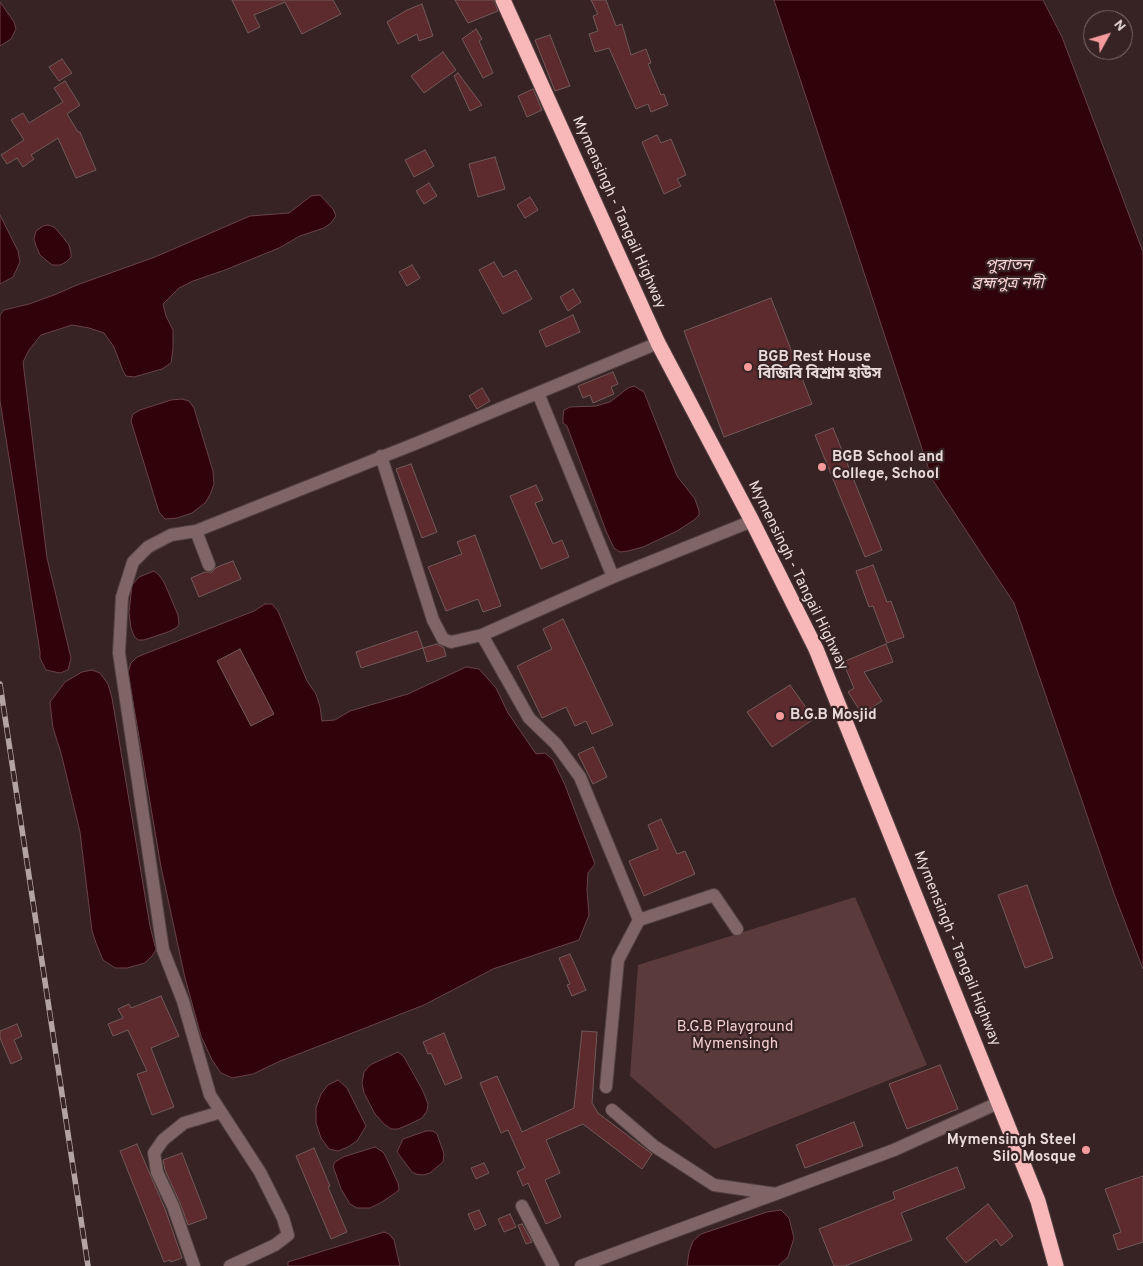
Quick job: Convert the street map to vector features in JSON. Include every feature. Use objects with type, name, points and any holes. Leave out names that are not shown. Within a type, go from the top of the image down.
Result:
[{"type":"highway","name":"Mymensingh - Tangail Highway","points":[[503,0],[658,343],[816,649],[1038,1201],[1056,1266]]},
{"type":"street","points":[[230,1266],[275,1245],[288,1235],[284,1218],[260,1172],[210,1095],[183,1001],[163,950],[119,653],[122,597],[133,562],[148,546],[171,535],[196,531],[431,437],[658,343]]},
{"type":"street","points":[[538,393],[613,576]]},
{"type":"street","points":[[381,456],[433,620],[443,639],[451,642],[482,635],[613,576],[752,522]]},
{"type":"street","points":[[196,531],[209,565]]},
{"type":"street","points":[[482,635],[529,718],[556,744],[580,778],[639,920]]},
{"type":"street","points":[[606,1087],[618,960],[639,920],[714,895],[737,929]]},
{"type":"street","points":[[581,1266],[894,1150],[998,1103]]},
{"type":"street","points":[[612,1110],[654,1146],[714,1184],[776,1194]]},
{"type":"street","points":[[194,1266],[173,1206],[157,1172],[154,1153],[163,1140],[184,1123],[221,1112]]},
{"type":"street","points":[[522,1206],[553,1266]]},
{"type":"green space","name":"B.G.B Playground Mymensingh","points":[[855,897],[927,1065],[715,1149],[630,1076],[638,965]]},
{"type":"water","name":"পুরাতন ব্রহ্মপুত্র নদী","points":[[774,0],[1043,0],[1062,37],[1143,252],[1143,969],[1113,891],[1014,603],[932,479]]},
{"type":"water","points":[[0,2],[14,22],[16,29],[11,39],[0,46]]},
{"type":"water","points":[[320,195],[333,209],[336,216],[324,228],[300,236],[279,248],[225,270],[193,281],[179,288],[163,304],[166,316],[173,330],[173,349],[171,363],[162,369],[134,377],[126,376],[114,347],[104,333],[72,325],[41,335],[29,350],[23,362],[47,558],[71,658],[68,670],[60,673],[46,670],[40,658],[0,401],[0,315],[4,310],[29,304],[155,257],[250,216],[289,213],[311,196]]},
{"type":"water","points":[[0,215],[18,251],[20,262],[13,277],[0,284]]},
{"type":"water","points":[[48,225],[54,227],[69,245],[71,257],[60,265],[52,265],[40,255],[36,246],[34,239],[36,231]]},
{"type":"water","points":[[634,386],[644,392],[677,476],[695,499],[699,515],[677,531],[643,547],[620,552],[614,548],[606,531],[567,426],[563,423],[563,416],[564,410],[570,407],[596,406],[610,402],[628,388]]},
{"type":"water","points":[[182,399],[189,401],[194,408],[213,471],[214,484],[205,503],[192,513],[177,518],[165,519],[159,512],[131,421],[133,414],[140,410],[171,400]]},
{"type":"water","points":[[154,571],[164,582],[178,615],[179,625],[168,632],[144,640],[138,640],[131,628],[129,613],[132,585],[139,577]]},
{"type":"water","points":[[265,604],[272,604],[278,611],[307,681],[316,694],[322,721],[335,720],[350,711],[408,694],[466,667],[479,669],[496,688],[508,713],[536,754],[545,753],[553,760],[565,785],[595,864],[588,873],[589,915],[579,940],[493,969],[424,1005],[278,1062],[253,1074],[232,1078],[221,1073],[212,1060],[201,1036],[185,978],[161,867],[128,672],[131,663],[137,657],[254,611]]},
{"type":"water","points":[[92,670],[100,673],[108,684],[112,698],[150,926],[156,950],[145,963],[127,968],[115,968],[103,960],[92,931],[80,832],[53,728],[51,712],[50,702],[65,682],[82,672]]},
{"type":"water","points":[[398,1052],[404,1057],[428,1104],[427,1111],[422,1118],[398,1129],[391,1129],[375,1114],[364,1093],[362,1083],[364,1072],[370,1065]]},
{"type":"water","points":[[338,1080],[347,1088],[366,1126],[357,1141],[338,1151],[329,1149],[321,1138],[316,1123],[316,1108],[321,1094],[328,1085]]},
{"type":"water","points":[[426,1131],[433,1131],[437,1134],[444,1154],[443,1162],[430,1173],[416,1174],[412,1172],[397,1152],[403,1139]]},
{"type":"water","points":[[375,1147],[383,1152],[386,1157],[399,1188],[398,1191],[370,1208],[357,1208],[350,1204],[341,1189],[333,1166],[335,1162],[343,1157]]},
{"type":"water","points":[[781,1210],[789,1218],[794,1238],[788,1257],[778,1266],[687,1266],[693,1241],[701,1234],[767,1212]]},
{"type":"water","points":[[384,1232],[389,1234],[394,1240],[400,1266],[288,1266],[288,1262]]},
{"type":"building","points":[[232,0],[333,0],[341,14],[302,34],[285,2],[254,15],[260,27],[248,33]]},
{"type":"building","points":[[455,0],[494,0],[498,11],[468,23]]},
{"type":"building","points":[[591,0],[606,0],[616,26],[622,24],[631,55],[646,49],[651,63],[648,64],[661,95],[664,94],[668,105],[651,112],[648,104],[636,109],[609,48],[595,52],[589,34],[598,31],[593,16],[598,14]]},
{"type":"building","points":[[422,4],[433,36],[419,41],[417,34],[398,44],[387,22],[407,10]]},
{"type":"building","points":[[476,29],[482,39],[479,41],[493,73],[483,78],[462,39]]},
{"type":"building","points":[[550,35],[570,86],[555,91],[535,40]]},
{"type":"building","points":[[443,52],[456,70],[424,93],[411,76]]},
{"type":"building","points":[[62,59],[72,73],[59,81],[49,67]]},
{"type":"building","points":[[458,73],[482,105],[470,111],[454,76]]},
{"type":"building","points":[[65,81],[80,105],[67,114],[78,132],[80,132],[96,170],[76,178],[58,138],[31,155],[34,159],[23,167],[17,158],[7,164],[1,155],[24,140],[11,120],[23,113],[29,123],[63,102],[54,88]]},
{"type":"building","points":[[533,89],[542,110],[527,117],[518,96]]},
{"type":"building","points":[[657,135],[661,143],[671,139],[686,175],[677,179],[681,186],[664,194],[642,142]]},
{"type":"building","points":[[425,150],[434,166],[414,177],[405,160]]},
{"type":"building","points":[[495,157],[505,189],[478,197],[469,164]]},
{"type":"building","points":[[429,183],[437,196],[424,204],[416,191]]},
{"type":"building","points":[[530,197],[538,210],[525,218],[517,205]]},
{"type":"building","points":[[494,262],[503,277],[516,270],[532,299],[503,314],[479,270]]},
{"type":"building","points":[[412,265],[420,278],[407,286],[399,272]]},
{"type":"building","points":[[573,289],[581,302],[568,311],[560,297]]},
{"type":"building","name":"BGB Rest House বিজিবি বিশ্রাম হাউস","points":[[771,298],[812,404],[724,437],[684,331]]},
{"type":"building","points":[[573,315],[580,332],[546,347],[539,331]]},
{"type":"building","points":[[613,372],[618,384],[611,387],[614,394],[593,403],[590,395],[583,398],[578,386]]},
{"type":"building","points":[[482,388],[490,401],[477,409],[469,396]]},
{"type":"building","points":[[833,428],[882,550],[865,557],[815,435]]},
{"type":"building","points":[[411,464],[437,532],[422,538],[396,469]]},
{"type":"building","points":[[536,485],[543,500],[535,503],[553,544],[562,540],[569,557],[541,569],[510,496]]},
{"type":"building","points":[[475,535],[501,606],[483,612],[478,599],[446,611],[428,567],[462,554],[457,542]]},
{"type":"building","points":[[233,561],[241,579],[199,597],[191,578],[205,572],[212,572],[217,567]]},
{"type":"building","points":[[873,565],[887,602],[891,601],[904,637],[887,643],[873,606],[869,607],[856,571]]},
{"type":"building","points":[[563,619],[613,725],[592,734],[586,721],[575,726],[566,707],[542,718],[517,666],[552,649],[543,629]]},
{"type":"building","points":[[417,631],[423,648],[361,668],[356,652]]},
{"type":"building","points":[[437,644],[444,648],[446,656],[427,662],[423,648]]},
{"type":"building","points":[[886,644],[893,662],[864,672],[882,701],[862,714],[848,692],[854,688],[843,662]]},
{"type":"building","points":[[240,649],[274,714],[251,726],[217,661]]},
{"type":"building","name":"B.G.B Mosjid","points":[[790,685],[814,719],[772,747],[747,712]]},
{"type":"building","points":[[593,747],[607,777],[593,784],[578,754]]},
{"type":"building","points":[[661,819],[677,854],[685,851],[695,874],[644,896],[629,861],[658,849],[648,825]]},
{"type":"building","points":[[1027,885],[1053,958],[1025,968],[998,895]]},
{"type":"building","points":[[570,954],[586,990],[572,996],[567,985],[570,984],[559,958]]},
{"type":"building","points":[[161,996],[179,1036],[151,1048],[174,1107],[152,1115],[137,1074],[147,1071],[128,1030],[113,1036],[108,1024],[123,1018],[118,1009],[129,1004],[131,1008]]},
{"type":"building","points":[[17,1024],[22,1036],[14,1040],[22,1059],[11,1064],[0,1038],[0,1031]]},
{"type":"building","points":[[582,1031],[597,1032],[592,1103],[598,1113],[652,1154],[642,1169],[583,1124],[546,1140],[560,1173],[545,1180],[561,1217],[546,1224],[528,1183],[523,1186],[517,1172],[525,1168],[508,1130],[501,1133],[480,1083],[497,1076],[522,1132],[574,1108]]},
{"type":"building","points":[[444,1033],[462,1078],[445,1085],[431,1053],[428,1054],[423,1042]]},
{"type":"building","points":[[940,1065],[958,1109],[907,1129],[889,1084]]},
{"type":"building","points":[[854,1122],[863,1146],[805,1168],[796,1145]]},
{"type":"building","points":[[137,1144],[165,1209],[182,1258],[171,1262],[170,1260],[164,1262],[120,1151]]},
{"type":"building","points":[[314,1148],[347,1232],[331,1239],[296,1156]]},
{"type":"building","points":[[182,1153],[207,1218],[188,1225],[165,1170],[163,1160]]},
{"type":"building","points":[[484,1163],[489,1173],[476,1179],[471,1168]]},
{"type":"building","points":[[957,1167],[965,1188],[901,1213],[912,1240],[845,1266],[834,1266],[819,1229],[895,1199],[893,1192]]},
{"type":"building","points":[[1143,1176],[1143,1242],[1118,1250],[1113,1235],[1121,1232],[1105,1189]]},
{"type":"building","points":[[988,1204],[1013,1236],[1001,1246],[996,1239],[966,1263],[946,1238]]},
{"type":"building","points":[[479,1210],[486,1225],[475,1230],[468,1214]]},
{"type":"building","points":[[510,1214],[516,1227],[504,1232],[498,1219]]},
{"type":"building","points":[[522,1224],[532,1242],[526,1244],[518,1225]]},
{"type":"railway","points":[[0,684],[88,1266]]},
{"type":"place","name":"BGB Rest House বিজিবি বিশ্রাম হাউস","points":[[748,367]]},
{"type":"place","name":"BGB School and College, School","points":[[822,467]]},
{"type":"place","name":"B.G.B Mosjid","points":[[780,716]]},
{"type":"place","name":"Mymensingh Steel Silo Mosque","points":[[1086,1150]]}]
